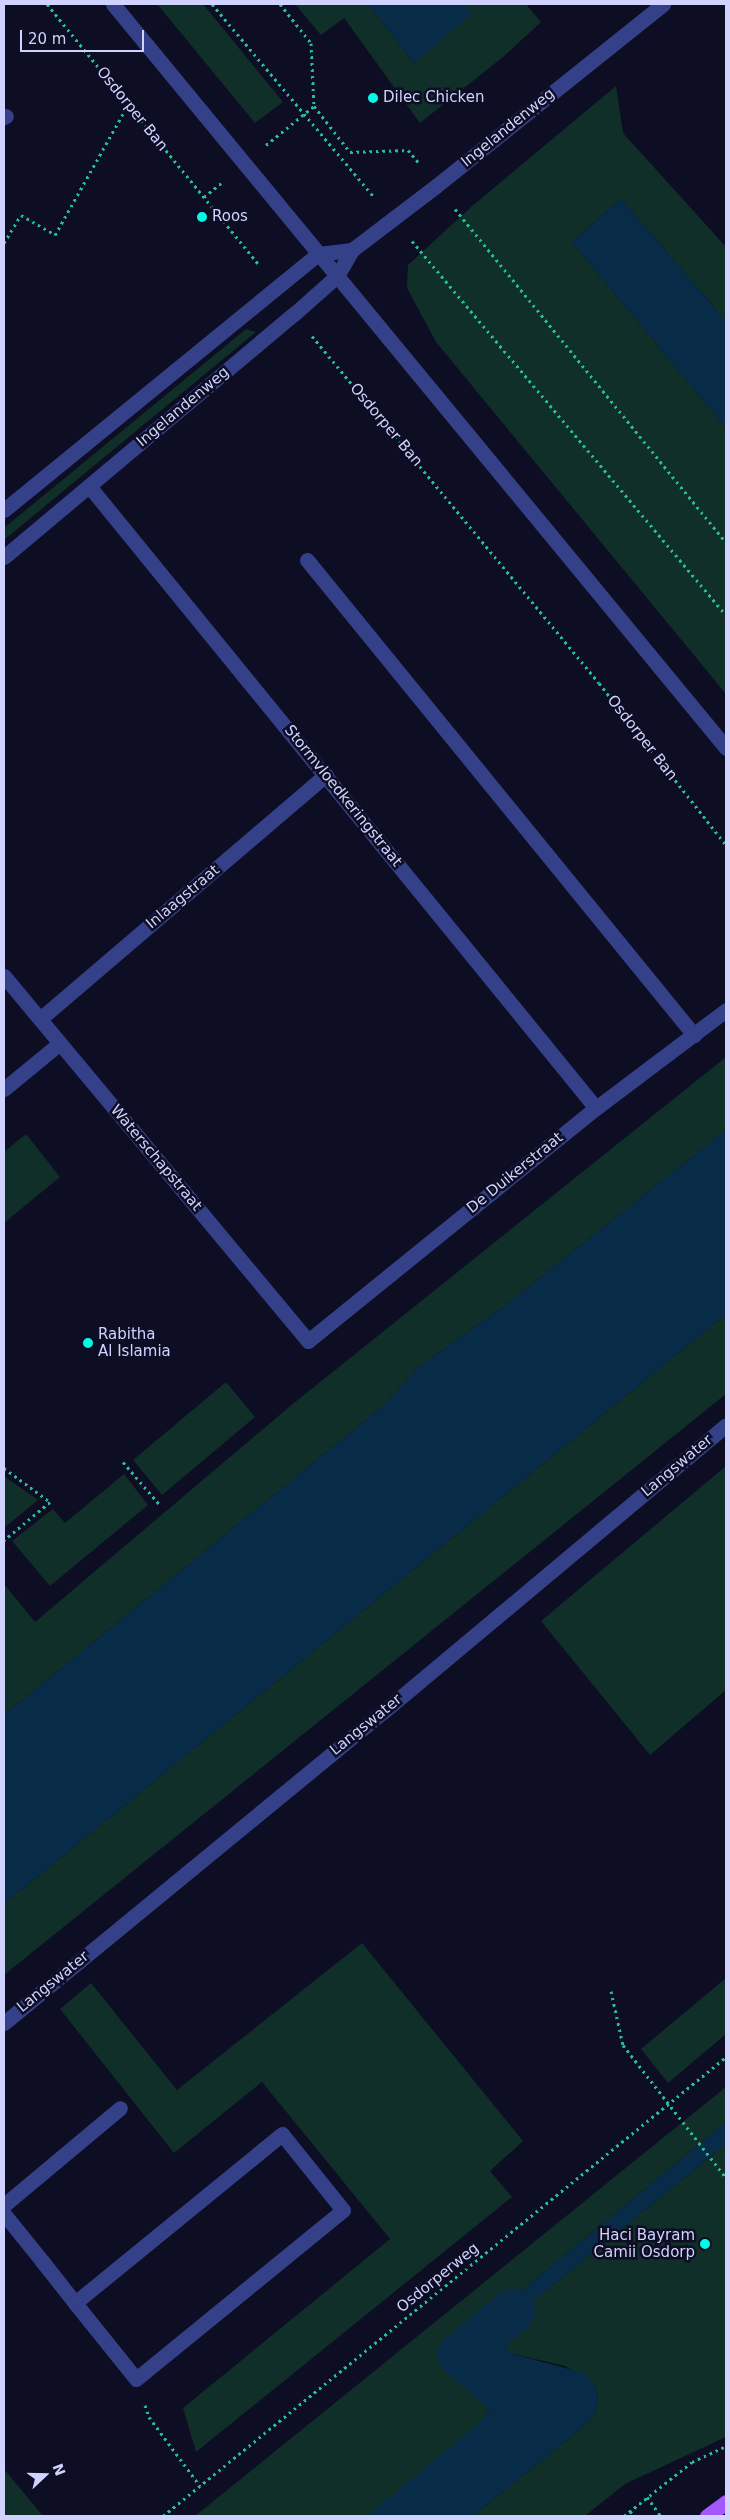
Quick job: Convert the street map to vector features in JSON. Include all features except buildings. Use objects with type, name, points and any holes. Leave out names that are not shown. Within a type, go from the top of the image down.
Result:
[{"type":"main road","points":[[708,2516],[726,2502]]},
{"type":"street","points":[[113,4],[726,748]]},
{"type":"street","name":"Ingelandenweg","points":[[4,557],[294,314],[336,276],[352,250],[436,186],[663,4]]},
{"type":"street","points":[[4,510],[318,254],[352,250]]},
{"type":"street","name":"Stormvloedkeringstraat","points":[[89,486],[596,1108]]},
{"type":"street","points":[[306,560],[694,1036]]},
{"type":"street","name":"Inlaagstraat","points":[[40,1019],[326,775]]},
{"type":"street","name":"Waterschapstraat","points":[[4,976],[308,1341]]},
{"type":"street","name":"De Duikerstraat","points":[[308,1341],[596,1108],[726,1010]]},
{"type":"street","points":[[4,1090],[60,1043]]},
{"type":"street","name":"Langswater","points":[[4,2022],[376,1718],[726,1425]]},
{"type":"street","points":[[4,2205],[120,2108]]},
{"type":"street","points":[[4,2214],[75,2303],[136,2379],[343,2210],[282,2134],[75,2303]]},
{"type":"path","name":"Osdorper Ban","points":[[47,4],[276,287]]},
{"type":"path","points":[[212,4],[726,615]]},
{"type":"path","points":[[280,4],[311,43],[314,106],[350,152],[408,150],[726,542]]},
{"type":"path","points":[[4,243],[21,215],[55,235],[128,105]]},
{"type":"path","name":"Osdorper Ban","points":[[294,314],[599,684],[726,845]]},
{"type":"path","points":[[123,1462],[160,1505]]},
{"type":"path","points":[[4,1468],[50,1502],[4,1540]]},
{"type":"path","points":[[611,1991],[623,2046],[726,2178]]},
{"type":"path","name":"Osdorperweg","points":[[163,2516],[726,2056]]},
{"type":"path","points":[[136,2379],[149,2417],[200,2486]]},
{"type":"path","points":[[624,2516],[692,2462],[726,2446]]},
{"type":"path","points":[[647,2497],[661,2516]]},
{"type":"path","points":[[630,2511],[634,2516]]},
{"type":"green space","points":[[157,4],[203,4],[283,102],[255,123]]},
{"type":"green space","points":[[295,4],[368,4],[414,63],[471,14],[463,4],[526,4],[541,22],[503,57],[420,123],[344,18],[321,35]]},
{"type":"green space","points":[[616,86],[623,133],[726,247],[726,321],[621,199],[572,242],[726,428],[726,694],[436,342],[407,288],[408,265],[471,207]]},
{"type":"green space","points":[[246,329],[256,332],[4,540],[4,528]]},
{"type":"green space","points":[[726,1057],[726,1130],[503,1307],[420,1366],[383,1406],[4,1715],[4,1584],[35,1622],[289,1407]]},
{"type":"green space","points":[[26,1134],[60,1177],[4,1223],[4,1152]]},
{"type":"green space","points":[[726,1314],[726,1394],[4,1975],[4,1904]]},
{"type":"green space","points":[[226,1382],[255,1417],[162,1495],[133,1460]]},
{"type":"green space","points":[[726,1466],[726,1690],[650,1755],[541,1621]]},
{"type":"green space","points":[[124,1474],[148,1505],[50,1586],[12,1541],[53,1509],[65,1523]]},
{"type":"green space","points":[[4,1476],[38,1500],[4,1528]]},
{"type":"green space","points":[[362,1943],[523,2141],[490,2171],[512,2197],[196,2452],[183,2408],[390,2239],[262,2082],[174,2153],[60,2009],[91,1983],[177,2090]]},
{"type":"green space","points":[[726,1978],[726,2034],[668,2083],[641,2049]]},
{"type":"green space","points":[[726,2087],[726,2122],[485,2321],[467,2338],[466,2349],[477,2364],[491,2395],[492,2405],[483,2420],[367,2516],[195,2516]]},
{"type":"green space","points":[[726,2144],[726,2437],[625,2484],[585,2516],[473,2516],[589,2422],[596,2412],[598,2397],[594,2384],[565,2366],[513,2354],[502,2346],[493,2334]]},
{"type":"green space","points":[[4,2469],[43,2516],[4,2516]]},
{"type":"water","points":[[368,4],[463,4],[472,14],[414,63]]},
{"type":"water","points":[[621,199],[726,321],[726,428],[572,242]]},
{"type":"water","points":[[726,1130],[726,1314],[4,1904],[4,1715],[383,1406],[420,1366],[503,1307]]},
{"type":"water","points":[[726,2122],[726,2144],[493,2334],[502,2346],[513,2354],[584,2373],[594,2384],[598,2397],[596,2412],[589,2422],[473,2516],[367,2516],[483,2420],[492,2405],[491,2395],[477,2364],[466,2349],[467,2338],[485,2321]]},
{"type":"waterway","points":[[513,2311],[460,2355],[524,2411]]},
{"type":"place","name":"Dilec Chicken","points":[[373,98]]},
{"type":"place","name":"Roos","points":[[202,217]]},
{"type":"place","name":"Rabitha Al Islamia","points":[[88,1343]]},
{"type":"place","name":"Haci Bayram Camii Osdorp","points":[[705,2244]]}]
